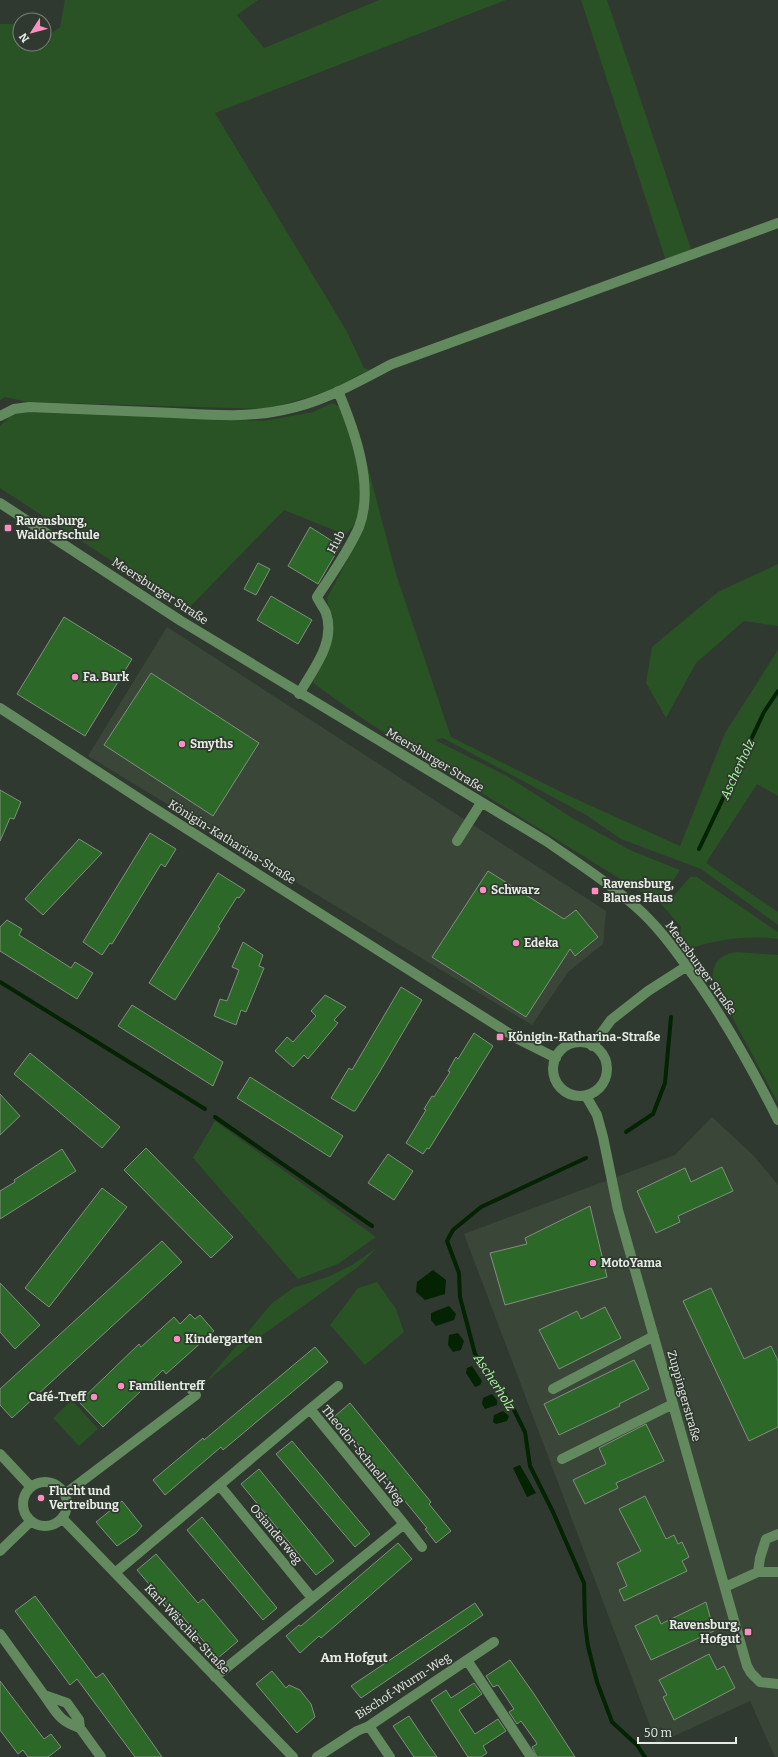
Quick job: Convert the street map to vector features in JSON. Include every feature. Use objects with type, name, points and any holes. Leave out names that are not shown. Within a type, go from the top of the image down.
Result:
[{"type":"street","points":[[0,416],[14,409],[29,407],[220,415],[255,415],[309,404],[392,364],[778,223]]},
{"type":"street","name":"Hub","points":[[299,694],[325,649],[329,630],[326,613],[316,597],[340,563],[359,526],[365,503],[363,476],[358,446],[338,391]]},
{"type":"street","name":"Meersburger Straße","points":[[0,504],[181,621],[299,694],[546,841],[590,871],[635,906],[664,935],[731,1030],[778,1120]]},
{"type":"street","name":"Königin-Katharina-Straße","points":[[0,708],[155,809],[514,1036],[556,1058]]},
{"type":"street","points":[[457,841],[480,803]]},
{"type":"street","points":[[592,1046],[611,1020],[648,992],[687,966]]},
{"type":"street","points":[[584,1043],[592,1046],[604,1058],[606,1074],[598,1089],[586,1096],[575,1096],[560,1088],[553,1073],[556,1058],[561,1050],[568,1045],[584,1043]]},
{"type":"street","name":"Zuppingerstraße","points":[[586,1096],[596,1115],[603,1137],[618,1210],[725,1587],[751,1673],[760,1682],[778,1684]]},
{"type":"street","points":[[553,1389],[654,1336]]},
{"type":"street","points":[[310,1410],[338,1386]]},
{"type":"street","points":[[65,1494],[113,1454],[196,1395],[191,1389]]},
{"type":"street","points":[[562,1459],[673,1404]]},
{"type":"street","name":"Theodor-Schnell-Weg","points":[[116,1572],[310,1410],[422,1547]]},
{"type":"street","points":[[0,1454],[31,1487]]},
{"type":"street","points":[[50,1482],[61,1489],[65,1494],[67,1505],[62,1518],[58,1522],[47,1526],[36,1524],[31,1521],[27,1515],[24,1502],[31,1487],[37,1484],[50,1482]]},
{"type":"street","name":"Osianderweg","points":[[220,1486],[312,1598]]},
{"type":"street","name":"Karl-Wäschle-Straße","points":[[62,1518],[116,1572],[293,1757]]},
{"type":"street","points":[[0,1551],[31,1521]]},
{"type":"street","points":[[215,1677],[404,1524]]},
{"type":"street","points":[[758,1572],[760,1558],[766,1540],[778,1534]]},
{"type":"street","points":[[725,1587],[758,1572],[778,1572]]},
{"type":"street","points":[[0,1634],[44,1694],[58,1716],[66,1723],[80,1728]]},
{"type":"street","points":[[467,1660],[494,1642]]},
{"type":"street","name":"Bischof-Wurm-Weg","points":[[317,1757],[357,1731],[369,1726],[467,1660],[531,1757]]},
{"type":"street","points":[[44,1694],[67,1704],[79,1720],[80,1728],[101,1757]]},
{"type":"street","points":[[369,1726],[390,1757]]},
{"type":"shaded area","points":[[65,0],[258,0],[237,15],[264,48],[379,0],[506,0],[215,113],[346,330],[364,368],[369,370],[334,388],[307,398],[265,409],[27,402],[5,397],[0,400],[0,24],[12,24],[12,52],[52,52],[52,33],[60,27]]},
{"type":"shaded area","points":[[581,0],[607,0],[691,249],[666,261]]},
{"type":"shaded area","points":[[332,403],[340,407],[358,463],[361,491],[360,506],[355,524],[346,535],[284,510],[187,610],[0,488],[0,426],[13,413],[35,410],[263,421],[313,412]]},
{"type":"shaded area","points":[[366,460],[396,574],[451,737],[567,795],[680,846],[725,733],[778,650],[778,796],[757,784],[706,863],[778,912],[778,925],[701,869],[621,839],[586,815],[443,738],[435,740],[507,776],[574,819],[630,850],[680,870],[662,897],[667,904],[690,877],[697,877],[778,932],[778,939],[755,937],[734,939],[712,942],[691,948],[680,934],[681,927],[662,905],[366,721],[313,683],[331,621],[327,598],[352,551],[368,512]]},
{"type":"shaded area","points":[[778,564],[778,626],[744,621],[696,663],[666,718],[646,683],[652,647],[718,592]]},
{"type":"shaded area","points":[[167,627],[606,911],[603,944],[568,972],[532,1025],[88,756]]},
{"type":"shaded area","points":[[737,952],[778,955],[778,1103],[713,981],[715,965],[718,961],[726,955]]},
{"type":"shaded area","points":[[712,1117],[753,1155],[778,1185],[778,1757],[775,1757],[750,1701],[657,1744],[464,1234],[675,1155]]},
{"type":"shaded area","points":[[215,1121],[376,1237],[338,1264],[298,1279],[193,1158]]},
{"type":"shaded area","points":[[378,1247],[358,1267],[264,1334],[206,1382],[272,1303],[293,1288],[330,1276],[352,1265]]},
{"type":"shaded area","points":[[433,1270],[446,1280],[445,1294],[425,1300],[416,1292],[417,1282]]},
{"type":"shaded area","points":[[377,1282],[396,1309],[404,1332],[365,1365],[330,1325],[358,1288]]},
{"type":"shaded area","points":[[449,1306],[456,1314],[454,1320],[436,1326],[431,1320],[431,1313]]},
{"type":"shaded area","points":[[458,1333],[464,1341],[461,1350],[453,1352],[448,1345],[449,1335]]},
{"type":"shaded area","points":[[472,1366],[482,1381],[480,1385],[475,1387],[466,1373],[467,1368]]},
{"type":"shaded area","points":[[492,1394],[497,1400],[497,1405],[485,1409],[482,1404],[483,1398]]},
{"type":"shaded area","points":[[72,1400],[98,1429],[79,1446],[53,1418]]},
{"type":"shaded area","points":[[503,1411],[509,1416],[507,1421],[496,1424],[493,1422],[494,1415]]},
{"type":"shaded area","points":[[520,1465],[536,1493],[527,1497],[513,1468]]},
{"type":"building","points":[[310,527],[340,546],[318,584],[288,566]]},
{"type":"building","points":[[258,563],[270,569],[256,595],[244,589]]},
{"type":"building","points":[[271,596],[312,620],[298,644],[257,620]]},
{"type":"building","name":"Fa. Burk","points":[[64,617],[132,659],[85,736],[17,694]]},
{"type":"building","name":"Smyths","points":[[151,673],[259,743],[213,816],[104,745]]},
{"type":"building","points":[[0,790],[21,802],[14,819],[10,818],[0,841]]},
{"type":"building","points":[[150,833],[176,849],[165,867],[161,864],[112,944],[110,943],[102,955],[83,942]]},
{"type":"building","points":[[79,839],[102,853],[43,915],[25,899]]},
{"type":"building","name":"Edeka","points":[[488,871],[564,919],[576,910],[598,937],[575,956],[570,949],[526,1017],[432,957]]},
{"type":"building","points":[[218,873],[245,890],[239,898],[237,897],[218,927],[220,928],[175,1000],[149,983]]},
{"type":"building","points":[[7,920],[22,929],[19,935],[71,968],[75,962],[93,973],[77,999],[0,951],[0,927]]},
{"type":"building","points":[[243,942],[263,955],[259,966],[264,968],[246,1012],[241,1010],[236,1025],[214,1016],[220,999],[227,1001],[239,970],[232,967]]},
{"type":"building","points":[[401,987],[422,1000],[379,1073],[355,1111],[353,1111],[331,1098],[349,1068],[352,1070]]},
{"type":"building","points":[[325,995],[346,1007],[334,1020],[338,1023],[308,1059],[304,1055],[293,1067],[275,1051],[287,1037],[293,1042],[316,1016],[311,1011]]},
{"type":"building","points":[[132,1005],[223,1062],[213,1086],[118,1026]]},
{"type":"building","points":[[474,1033],[493,1046],[429,1149],[427,1148],[423,1154],[406,1143],[426,1110],[424,1109],[432,1096],[434,1097],[450,1072],[448,1071],[456,1057],[458,1059]]},
{"type":"building","points":[[30,1053],[120,1127],[102,1148],[14,1074]]},
{"type":"building","points":[[250,1077],[343,1136],[330,1157],[237,1098]]},
{"type":"building","points":[[0,1094],[20,1116],[0,1135]]},
{"type":"building","points":[[146,1148],[233,1237],[211,1258],[124,1170]]},
{"type":"building","points":[[62,1149],[76,1171],[0,1219],[0,1191],[15,1182],[14,1180]]},
{"type":"building","points":[[388,1154],[413,1171],[394,1200],[368,1183]]},
{"type":"building","points":[[722,1167],[733,1191],[678,1216],[680,1222],[656,1233],[637,1191],[685,1168],[691,1182]]},
{"type":"building","points":[[102,1188],[127,1207],[49,1307],[25,1288]]},
{"type":"building","points":[[590,1206],[607,1277],[505,1305],[490,1253],[527,1244],[525,1238]]},
{"type":"building","points":[[162,1241],[182,1262],[12,1418],[0,1405],[0,1389]]},
{"type":"building","points":[[0,1283],[40,1325],[15,1349],[0,1332]]},
{"type":"building","points":[[711,1288],[744,1359],[771,1346],[778,1361],[778,1427],[749,1441],[683,1301]]},
{"type":"building","points":[[605,1307],[621,1338],[559,1369],[539,1330],[577,1311],[581,1319]]},
{"type":"building","points":[[190,1314],[195,1319],[200,1315],[214,1331],[166,1374],[163,1370],[103,1427],[79,1402],[139,1344],[141,1347],[174,1317],[180,1324]]},
{"type":"building","points":[[315,1347],[328,1362],[223,1450],[221,1447],[165,1495],[153,1480],[203,1438],[204,1440]]},
{"type":"building","points":[[634,1360],[649,1389],[619,1404],[620,1406],[559,1435],[544,1404]]},
{"type":"building","points":[[350,1403],[431,1502],[429,1504],[451,1531],[436,1543],[425,1529],[427,1528],[335,1416]]},
{"type":"building","points":[[646,1424],[664,1461],[616,1483],[618,1488],[585,1504],[573,1480],[606,1464],[599,1448]]},
{"type":"building","points":[[292,1441],[370,1534],[355,1547],[276,1454]]},
{"type":"building","points":[[259,1469],[334,1561],[316,1575],[241,1484]]},
{"type":"building","points":[[645,1496],[666,1539],[674,1535],[678,1544],[682,1542],[689,1557],[682,1561],[687,1571],[624,1601],[619,1590],[627,1586],[617,1563],[641,1551],[619,1509]]},
{"type":"building","points":[[122,1501],[142,1526],[136,1533],[117,1546],[96,1522]]},
{"type":"building","points":[[202,1517],[277,1608],[263,1620],[187,1530]]},
{"type":"building","points":[[398,1543],[412,1559],[321,1638],[319,1636],[300,1653],[286,1636],[299,1625],[301,1626]]},
{"type":"building","points":[[156,1554],[198,1603],[203,1599],[238,1641],[218,1658],[176,1609],[173,1612],[137,1570]]},
{"type":"building","points":[[35,1596],[96,1678],[103,1673],[162,1757],[135,1757],[77,1679],[70,1685],[15,1611]]},
{"type":"building","points":[[706,1602],[714,1631],[651,1660],[635,1626],[657,1615],[661,1624]]},
{"type":"building","points":[[475,1603],[483,1615],[361,1698],[351,1686]]},
{"type":"building","points":[[709,1654],[717,1670],[724,1666],[735,1688],[674,1720],[663,1697],[667,1695],[659,1680]]},
{"type":"building","points":[[510,1660],[575,1757],[537,1757],[532,1747],[537,1744],[536,1742],[521,1721],[517,1724],[509,1712],[514,1709],[498,1685],[493,1687],[486,1676]]},
{"type":"building","points":[[272,1671],[286,1688],[289,1685],[300,1690],[311,1704],[315,1717],[297,1733],[256,1684]]},
{"type":"building","points":[[0,1681],[44,1739],[51,1734],[61,1747],[48,1757],[28,1757],[23,1750],[18,1754],[0,1730]]},
{"type":"building","points":[[474,1683],[482,1694],[459,1710],[475,1734],[498,1719],[506,1731],[483,1746],[487,1753],[481,1757],[468,1757],[431,1700],[446,1690],[451,1698]]},
{"type":"building","points":[[409,1716],[437,1757],[414,1757],[393,1726]]},
{"type":"waterway","name":"Ascherholz","points":[[699,849],[764,712],[778,691]]},
{"type":"waterway","points":[[0,982],[205,1109]]},
{"type":"waterway","name":"Ascherholz","points":[[626,1132],[653,1114],[665,1083],[671,1017]]},
{"type":"waterway","points":[[215,1117],[372,1226]]},
{"type":"waterway","name":"Ascherholz","points":[[586,1158],[481,1207],[453,1230],[447,1241],[459,1273],[460,1297],[475,1354],[510,1402],[525,1432],[530,1466],[553,1512],[584,1583],[585,1623],[588,1646],[597,1682],[612,1722],[637,1745],[645,1757]]},
{"type":"place","name":"Ravensburg, Waldorfschule","points":[[8,528]]},
{"type":"place","name":"Fa. Burk","points":[[75,677]]},
{"type":"place","name":"Smyths","points":[[182,744]]},
{"type":"place","name":"Schwarz","points":[[483,890]]},
{"type":"place","name":"Ravensburg, Blaues Haus","points":[[595,891]]},
{"type":"place","name":"Edeka","points":[[516,943]]},
{"type":"place","name":"Königin-Katharina-Straße","points":[[500,1037]]},
{"type":"place","name":"MotoYama","points":[[593,1263]]},
{"type":"place","name":"Kindergarten","points":[[177,1339]]},
{"type":"place","name":"Familientreff","points":[[121,1386]]},
{"type":"place","name":"Café-Treff","points":[[94,1397]]},
{"type":"place","name":"Flucht und Vertreibung","points":[[41,1498]]},
{"type":"place","name":"Ravensburg, Hofgut","points":[[748,1632]]},
{"type":"district","name":"Am Hofgut","points":[[354,1657]]}]
